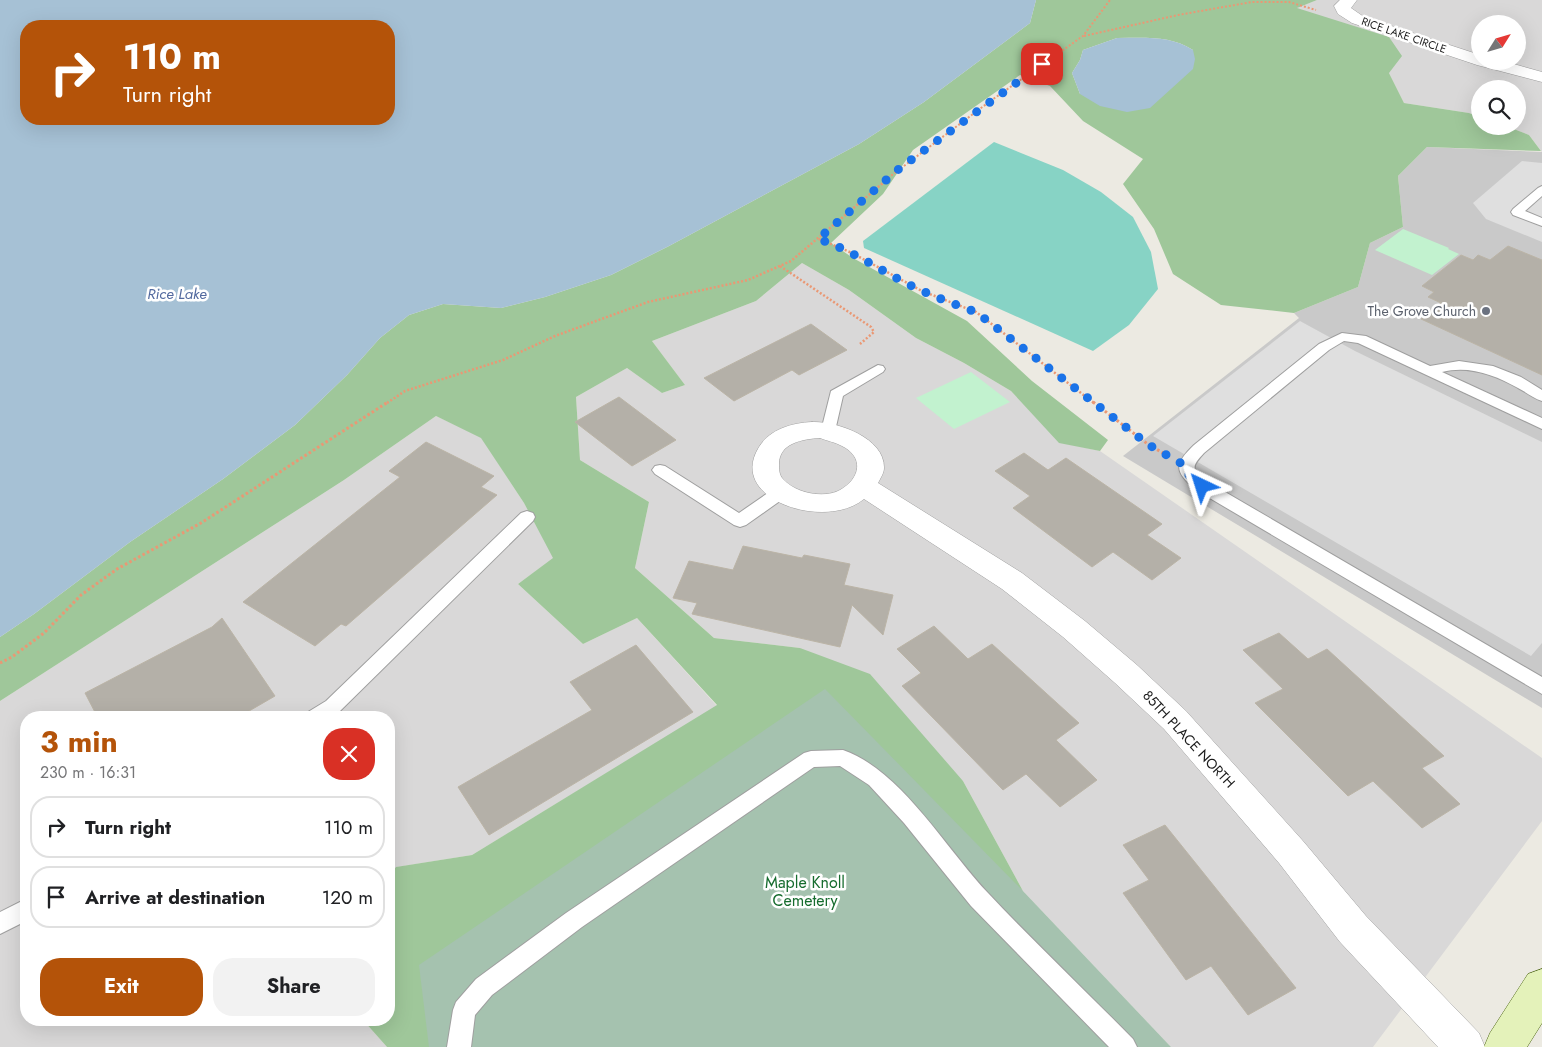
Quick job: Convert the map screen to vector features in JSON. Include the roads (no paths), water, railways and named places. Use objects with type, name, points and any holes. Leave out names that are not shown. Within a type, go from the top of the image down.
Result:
[{"type":"street","name":"RICE LAKE CIRCLE","points":[[1347,5],[1358,20],[1471,58]]},
{"type":"street","name":"RICE LAKE CIRCLE","points":[[1513,70],[1542,78]]},
{"type":"street","points":[[803,431],[839,433],[854,440],[866,450],[871,462],[871,475],[864,487],[853,496],[838,502],[804,502],[782,492],[767,478],[764,466],[767,455],[774,444],[787,436],[803,431]]},
{"type":"street","name":"85TH PLACE NORTH","points":[[864,487],[1012,581],[1074,629],[1126,674],[1175,720],[1291,852],[1353,929],[1465,1047]]},
{"type":"street","points":[[1504,1047],[1542,988]]},
{"type":"lane","points":[[1542,190],[1516,212],[1542,222]]},
{"type":"lane","points":[[1542,424],[1361,339],[1342,336],[1336,338],[1198,449],[1188,460],[1186,466],[1193,480],[1542,686]]},
{"type":"lane","points":[[1429,372],[1440,367],[1455,366],[1470,366],[1493,370],[1524,384],[1542,396]]},
{"type":"lane","points":[[828,431],[836,394],[878,369]]},
{"type":"lane","points":[[660,470],[740,521],[763,503],[782,492]]},
{"type":"lane","points":[[326,711],[333,706],[527,517]]},
{"type":"lane","points":[[459,1047],[464,1010],[484,987],[574,920],[811,759],[843,758],[876,779],[911,816],[979,899],[1125,1047]]},
{"type":"lane","points":[[0,924],[20,912]]},
{"type":"water","name":"Rice Lake","points":[[0,0],[1036,0],[1030,23],[924,102],[859,144],[669,246],[611,275],[545,297],[501,308],[443,304],[409,315],[380,338],[347,375],[295,425],[223,479],[130,542],[0,637]]},
{"type":"water","points":[[1117,38],[1156,38],[1184,45],[1193,50],[1195,59],[1193,69],[1150,108],[1127,112],[1100,106],[1080,94],[1072,73],[1080,60],[1083,50]]},
{"type":"place","name":"The Grove Church","points":[[1486,311]]},
{"type":"park label","name":"Maple Knoll Cemetery","points":[[805,891]]}]
